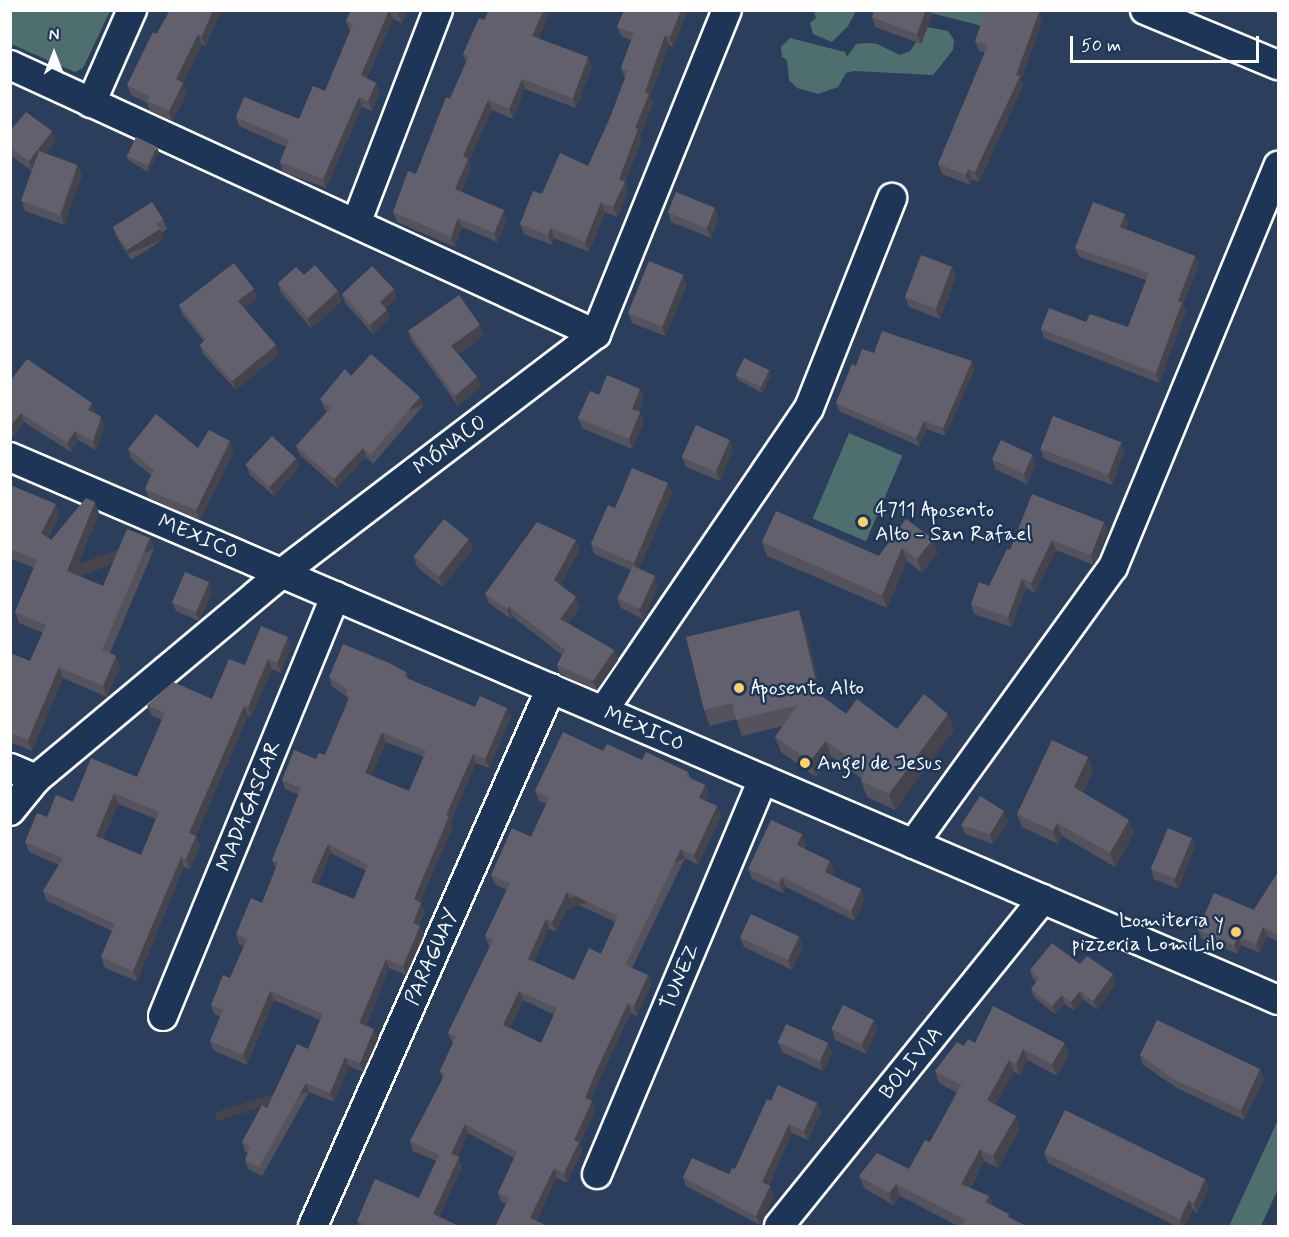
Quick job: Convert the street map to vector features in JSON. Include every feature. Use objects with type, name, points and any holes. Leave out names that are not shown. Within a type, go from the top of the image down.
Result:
[{"type":"street","points":[[91,103],[132,10]]},
{"type":"street","points":[[357,221],[438,10]]},
{"type":"street","points":[[10,66],[357,221],[596,334],[727,10]]},
{"type":"street","points":[[1144,10],[1278,65]]},
{"type":"street","points":[[914,844],[1113,567],[1278,166]]},
{"type":"street","points":[[603,711],[809,408],[892,198]]},
{"type":"street","name":"MÓNACO","points":[[10,811],[23,773],[596,334]]},
{"type":"street","name":"MEXICO","points":[[10,457],[1278,1000]]},
{"type":"street","name":"MADAGASCAR","points":[[163,1017],[335,596]]},
{"type":"street","name":"PARAGUAY","points":[[313,1227],[551,688]]},
{"type":"street","name":"TUNEZ","points":[[597,1174],[763,780]]},
{"type":"street","name":"BOLIVIA","points":[[779,1227],[1043,899]]},
{"type":"green space","points":[[814,10],[856,11],[848,26],[832,42],[813,34],[810,23],[816,18]]},
{"type":"green space","points":[[10,11],[110,11],[83,68],[75,72],[11,44]]},
{"type":"green space","points":[[923,11],[1035,11],[1029,18],[998,30]]},
{"type":"green space","points":[[927,27],[948,31],[954,40],[953,50],[933,75],[854,71],[846,73],[838,87],[818,94],[797,88],[789,80],[787,60],[782,57],[781,47],[790,38],[845,52],[847,57],[856,44],[866,43],[877,44],[900,55],[910,51]]},
{"type":"green space","points":[[849,433],[902,456],[866,541],[813,519]]},
{"type":"green space","points":[[1278,1120],[1278,1189],[1261,1226],[1229,1226]]},
{"type":"building","points":[[170,10],[213,10],[202,36],[198,34],[176,79],[183,83],[169,111],[147,101],[149,96],[127,85],[153,32],[157,34]]},
{"type":"building","points":[[351,10],[389,10],[361,75],[376,83],[368,101],[359,97],[323,179],[280,162],[289,140],[236,117],[244,97],[299,119],[313,86],[325,91],[353,24],[346,21]]},
{"type":"building","points":[[489,10],[544,10],[532,36],[588,57],[573,98],[522,79],[509,109],[488,100],[463,156],[468,159],[455,189],[504,210],[494,233],[458,218],[451,237],[393,212],[408,171],[416,174],[446,97],[450,99],[469,56],[463,54],[479,18],[484,20]]},
{"type":"building","points":[[624,10],[681,10],[670,37],[665,35],[645,92],[649,94],[635,128],[638,129],[619,179],[625,182],[613,207],[601,202],[585,242],[551,228],[548,235],[520,224],[533,191],[542,194],[560,153],[588,166],[610,118],[628,70],[621,68],[634,33],[617,27]]},
{"type":"building","points":[[874,10],[926,10],[917,34],[872,17]]},
{"type":"building","points":[[986,10],[1034,10],[1039,12],[1016,75],[1020,76],[975,172],[968,169],[966,175],[938,164],[988,45],[975,41]]},
{"type":"building","points":[[26,112],[52,131],[29,161],[10,148],[10,131]]},
{"type":"building","points":[[136,137],[157,147],[148,166],[127,156]]},
{"type":"building","points":[[39,151],[78,165],[59,215],[21,201]]},
{"type":"building","points":[[676,192],[715,208],[707,228],[668,212]]},
{"type":"building","points":[[152,202],[163,219],[156,224],[160,229],[127,250],[113,227]]},
{"type":"building","points":[[1093,202],[1125,214],[1120,227],[1195,256],[1178,301],[1182,302],[1156,373],[1041,329],[1049,308],[1086,322],[1090,314],[1128,327],[1149,273],[1075,248]]},
{"type":"building","points":[[921,255],[952,267],[936,309],[905,297]]},
{"type":"building","points":[[649,261],[683,275],[662,327],[628,313]]},
{"type":"building","points":[[234,263],[254,289],[238,301],[276,345],[232,381],[200,345],[206,339],[179,305]]},
{"type":"building","points":[[315,265],[338,291],[308,318],[278,283],[296,267],[304,275]]},
{"type":"building","points":[[372,266],[394,289],[380,302],[387,310],[370,325],[342,294]]},
{"type":"building","points":[[459,295],[480,325],[451,346],[477,377],[455,396],[408,331]]},
{"type":"building","points":[[882,331],[972,361],[943,428],[924,421],[916,438],[836,403],[852,364],[856,366],[862,349],[874,353]]},
{"type":"building","points":[[371,354],[420,397],[370,455],[363,448],[334,479],[296,446],[331,408],[320,399],[345,369],[351,376]]},
{"type":"building","points":[[744,358],[769,370],[761,387],[736,375]]},
{"type":"building","points":[[27,359],[92,403],[88,410],[101,417],[93,441],[75,431],[67,443],[21,413],[10,426],[10,381]]},
{"type":"building","points":[[607,375],[640,389],[632,409],[640,412],[629,439],[578,418],[590,391],[599,395]]},
{"type":"building","points":[[156,414],[198,448],[209,430],[230,441],[196,510],[145,489],[154,470],[128,449]]},
{"type":"building","points":[[1053,416],[1121,442],[1109,475],[1040,449]]},
{"type":"building","points":[[696,425],[730,440],[716,472],[682,457]]},
{"type":"building","points":[[272,436],[296,459],[270,487],[245,465]]},
{"type":"building","points":[[1001,440],[1033,455],[1024,474],[992,459]]},
{"type":"building","points":[[632,468],[668,483],[634,563],[591,544],[608,505],[615,508]]},
{"type":"building","points":[[10,485],[56,504],[41,533],[51,540],[86,498],[95,502],[67,571],[103,586],[127,529],[150,538],[102,650],[116,656],[103,686],[59,667],[28,740],[10,733],[10,653],[30,661],[46,625],[15,612],[37,560],[10,549]]},
{"type":"building","points":[[1032,494],[1104,522],[1091,555],[1052,540],[1031,583],[1022,579],[1008,617],[971,604],[979,582],[989,586],[1007,549],[1010,550]]},
{"type":"building","points":[[776,511],[879,556],[906,519],[933,539],[917,559],[902,548],[882,595],[762,542]]},
{"type":"building","points":[[444,519],[469,539],[439,576],[414,556]]},
{"type":"building","points":[[537,522],[576,540],[554,580],[576,597],[560,619],[614,650],[593,681],[557,665],[565,650],[509,606],[507,609],[485,594]]},
{"type":"building","points":[[633,566],[655,576],[640,609],[618,599]]},
{"type":"building","points":[[185,572],[209,582],[196,613],[172,602]]},
{"type":"building","points":[[799,610],[815,678],[808,686],[846,714],[857,699],[897,729],[924,694],[948,714],[889,794],[861,781],[865,769],[826,741],[810,761],[775,737],[798,705],[736,720],[732,703],[704,710],[686,637]]},
{"type":"building","points":[[261,626],[288,637],[277,663],[268,659],[248,707],[244,706],[189,833],[196,836],[186,859],[181,857],[133,971],[101,957],[115,924],[43,891],[63,858],[25,842],[37,813],[47,817],[56,795],[73,802],[91,758],[137,777],[165,713],[147,705],[173,682],[212,699],[229,659],[245,665]],"holes":[[[114,793],[159,812],[141,855],[96,836]]]},
{"type":"building","points":[[343,644],[406,672],[404,677],[475,707],[480,696],[507,708],[485,759],[473,754],[446,815],[449,816],[414,899],[421,903],[413,923],[420,926],[403,966],[386,959],[359,1023],[374,1029],[360,1063],[345,1057],[330,1093],[306,1083],[259,1167],[245,1160],[250,1147],[242,1142],[262,1105],[267,1108],[297,1044],[308,1049],[323,1014],[270,991],[243,1055],[210,1041],[223,1010],[211,1005],[223,975],[230,978],[247,939],[236,934],[251,898],[262,903],[278,862],[272,860],[301,788],[282,780],[294,750],[316,759],[319,753],[325,755],[350,696],[346,695],[348,690],[329,677]],"holes":[[[382,732],[426,751],[409,791],[365,773]],[[328,844],[368,865],[354,899],[311,882]]]},
{"type":"building","points":[[563,732],[603,751],[607,744],[642,760],[646,752],[688,772],[686,776],[705,785],[699,798],[717,806],[694,855],[681,849],[625,965],[648,975],[634,1006],[628,1003],[597,1069],[585,1098],[592,1101],[574,1140],[579,1142],[564,1173],[554,1168],[530,1218],[550,1227],[495,1227],[509,1198],[498,1193],[517,1152],[465,1124],[451,1154],[459,1157],[433,1214],[461,1227],[371,1227],[357,1221],[375,1179],[419,1198],[439,1155],[410,1141],[445,1074],[440,1071],[456,1036],[448,1033],[493,940],[485,936],[510,883],[491,875],[512,828],[531,837],[549,798],[535,791]],"holes":[[[567,892],[618,916],[601,954],[589,948],[574,980],[528,959],[546,919],[552,922]],[[519,991],[557,1008],[541,1043],[503,1025]]]},
{"type":"building","points":[[1052,740],[1088,757],[1074,787],[1129,820],[1110,853],[1057,823],[1053,831],[1017,814]]},
{"type":"building","points":[[980,796],[1004,811],[990,834],[961,825]]},
{"type":"building","points":[[771,820],[802,834],[797,845],[830,861],[825,872],[861,889],[851,911],[782,877],[779,883],[748,869]]},
{"type":"building","points":[[1168,828],[1192,838],[1175,879],[1151,869]]},
{"type":"building","points":[[1278,872],[1278,935],[1263,927],[1256,944],[1238,936],[1234,945],[1198,930],[1214,893],[1254,910]]},
{"type":"building","points":[[751,914],[799,936],[788,960],[740,938]]},
{"type":"building","points":[[1052,943],[1080,964],[1087,956],[1113,974],[1093,1001],[1080,991],[1071,1002],[1062,995],[1052,1006],[1031,989],[1039,978],[1030,970]]},
{"type":"building","points":[[843,1005],[874,1020],[862,1044],[831,1029]]},
{"type":"building","points":[[993,1006],[1065,1043],[1052,1064],[1023,1049],[1016,1064],[1009,1060],[987,1100],[1016,1116],[993,1156],[980,1149],[961,1184],[989,1196],[985,1202],[1028,1227],[962,1227],[966,1220],[896,1184],[889,1193],[859,1176],[877,1153],[909,1169],[925,1140],[930,1142],[961,1085],[935,1071],[957,1042],[964,1046],[968,1039],[975,1043]]},
{"type":"building","points":[[1157,1020],[1260,1069],[1241,1110],[1173,1079],[1140,1055]]},
{"type":"building","points":[[786,1024],[828,1043],[820,1061],[778,1042]]},
{"type":"building","points":[[778,1085],[817,1103],[804,1131],[789,1124],[762,1182],[770,1186],[756,1216],[683,1177],[692,1158],[729,1174],[732,1168],[735,1169],[767,1099],[771,1101]]},
{"type":"building","points":[[1065,1110],[1205,1179],[1194,1203],[1189,1200],[1180,1219],[1044,1153]]},
{"type":"place","name":"4711 Aposento Alto - San Rafael","points":[[863,522]]},
{"type":"place","name":"Aposento Alto","points":[[739,688]]},
{"type":"place","name":"Angel de Jesus","points":[[805,763]]},
{"type":"place","name":"Lomiteria y pizzeria LomiLilo","points":[[1236,932]]}]
